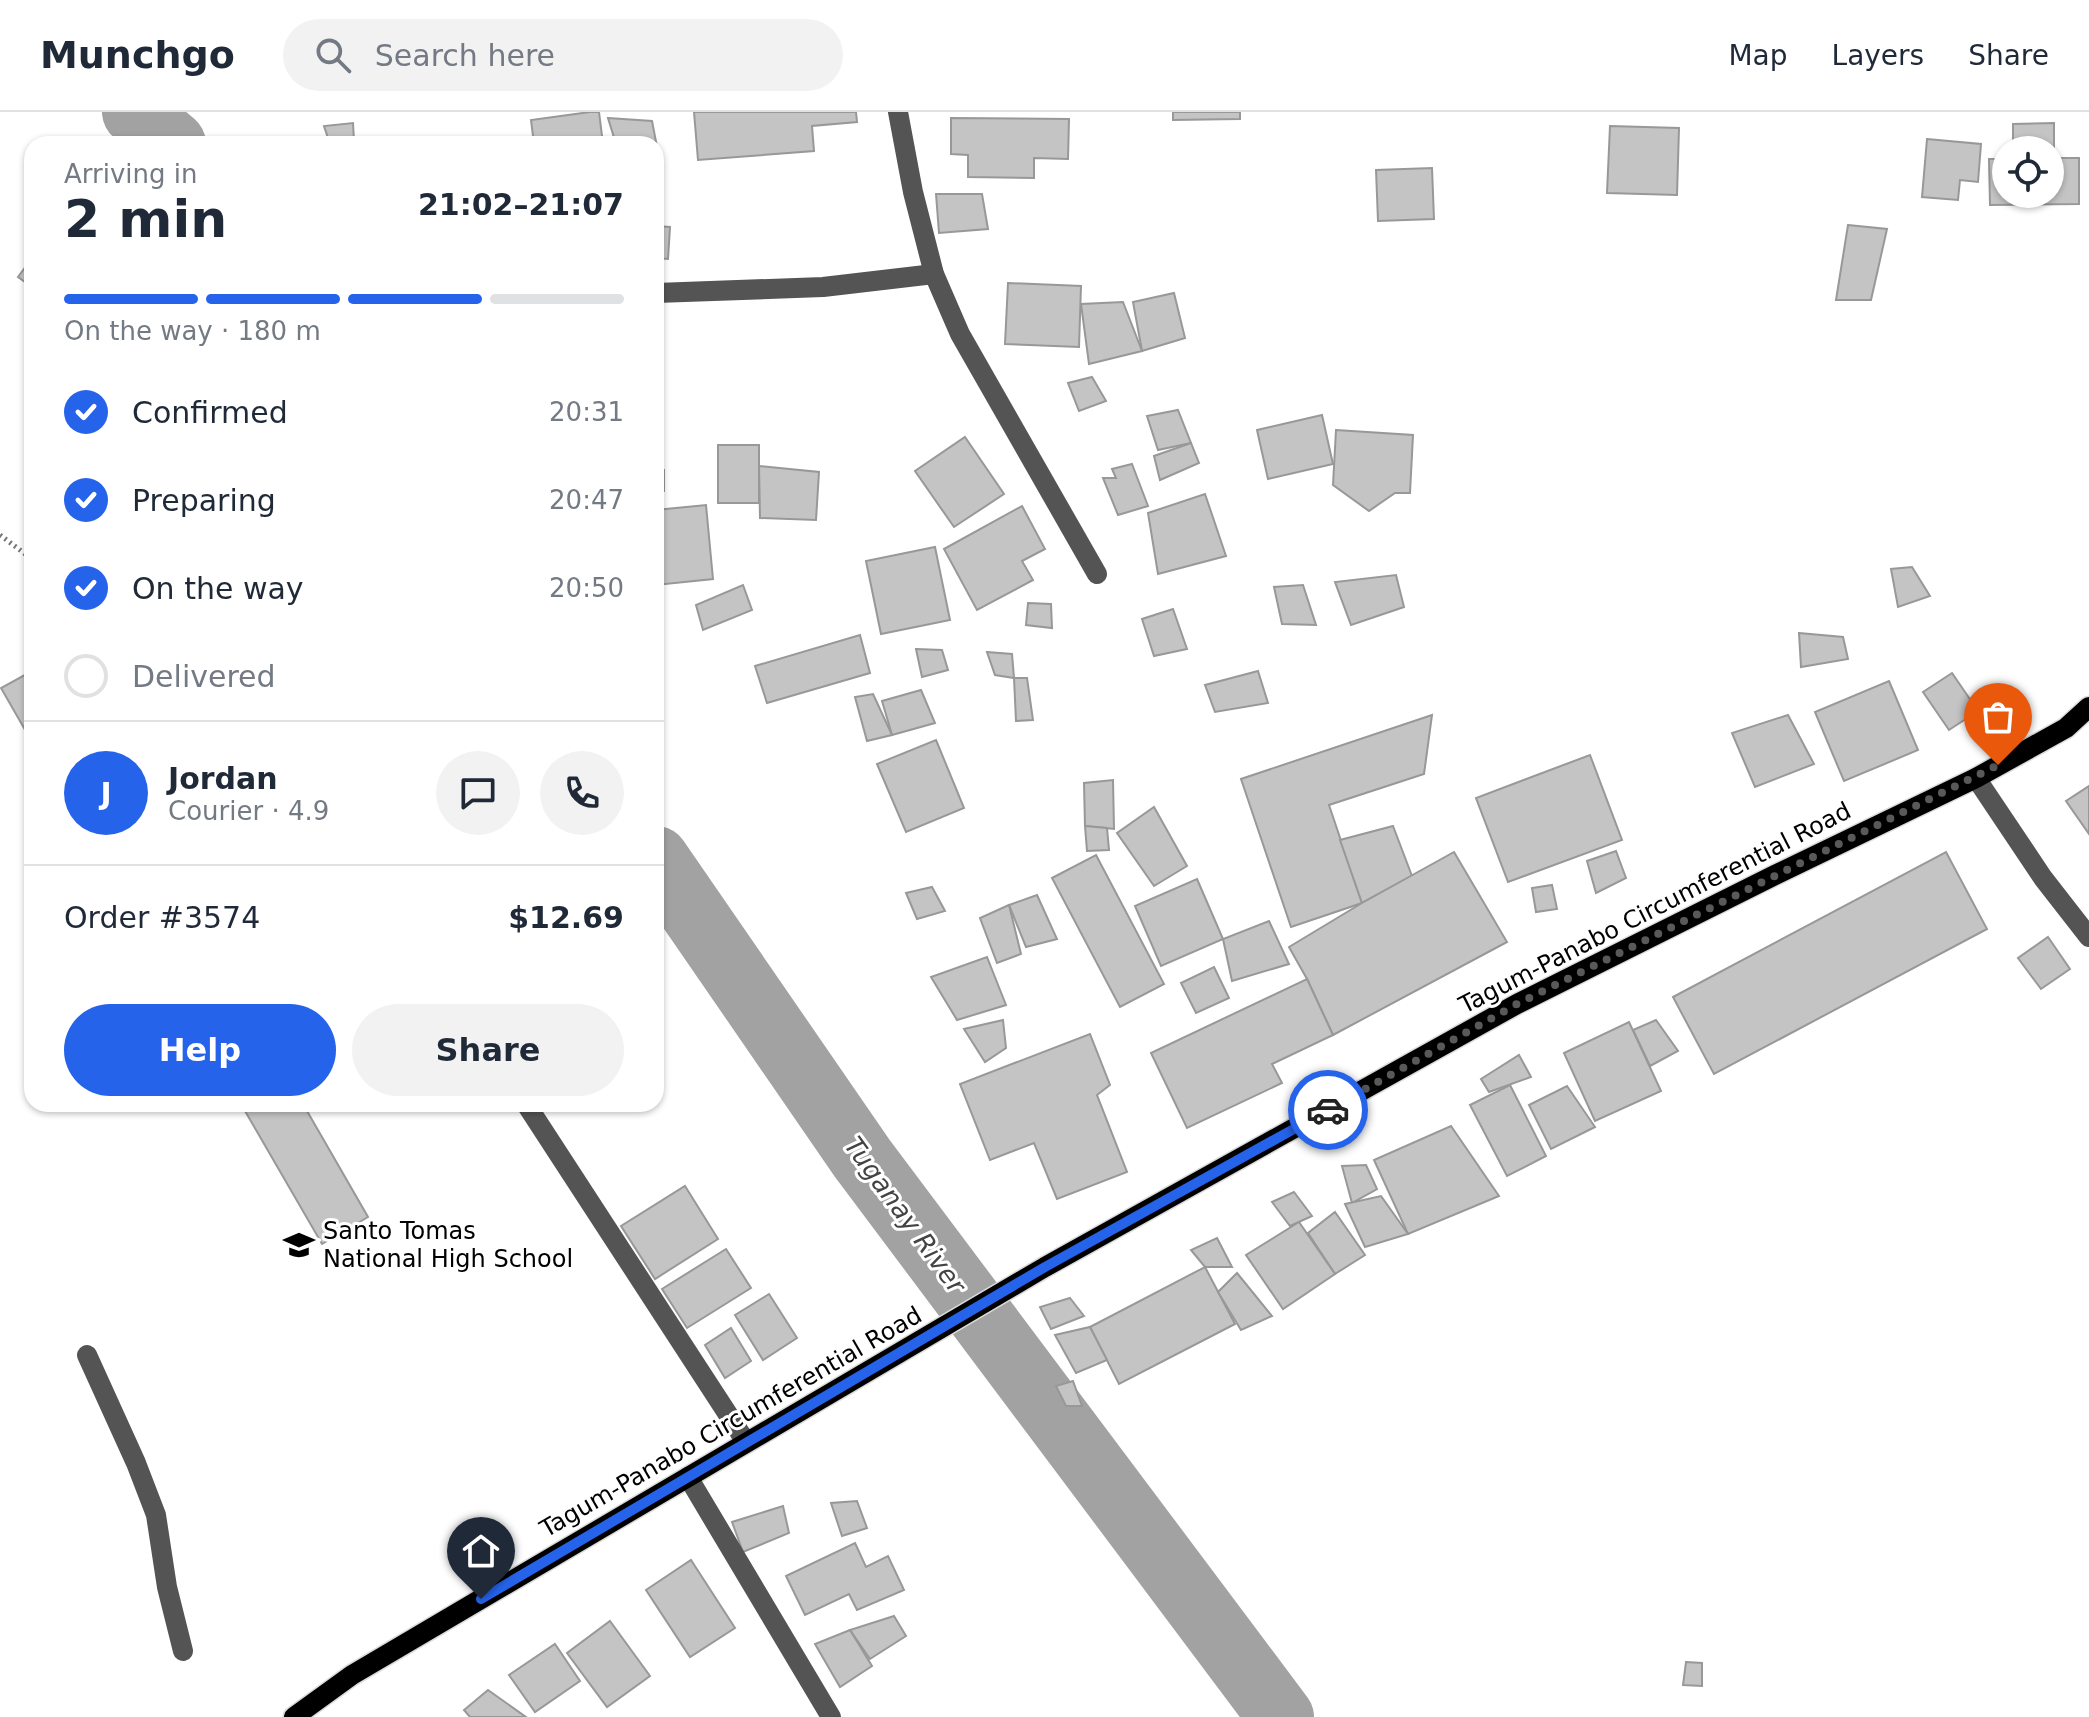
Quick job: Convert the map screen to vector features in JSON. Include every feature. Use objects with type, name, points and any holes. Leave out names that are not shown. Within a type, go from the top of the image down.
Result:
[{"type":"main road","name":"Tagum-Panabo Circumferential Road","points":[[294,1717],[352,1675],[1045,1267],[1517,1004],[1976,778],[2066,728],[2089,707]]},
{"type":"street","points":[[898,112],[913,192],[934,274],[960,334],[1097,574]]},
{"type":"street","points":[[664,293],[823,287],[934,274]]},
{"type":"street","points":[[1976,778],[2043,878],[2089,937]]},
{"type":"street","points":[[531,1112],[746,1442]]},
{"type":"street","points":[[87,1355],[156,1515],[167,1587],[183,1651]]},
{"type":"street","points":[[688,1477],[831,1717]]},
{"type":"path","points":[[0,535],[24,553]]},
{"type":"building","points":[[599,112],[602,136],[533,136],[531,120]]},
{"type":"building","points":[[694,112],[856,112],[857,122],[812,126],[814,151],[698,160]]},
{"type":"building","points":[[1173,112],[1240,112],[1240,119],[1173,120]]},
{"type":"building","points":[[608,118],[652,121],[655,136],[614,136]]},
{"type":"building","points":[[951,118],[1069,119],[1068,159],[1034,158],[1034,178],[968,177],[968,155],[951,154]]},
{"type":"building","points":[[353,123],[354,136],[327,136],[324,126]]},
{"type":"building","points":[[2054,123],[2054,136],[2013,136],[2013,124]]},
{"type":"building","points":[[1610,126],[1679,128],[1677,195],[1607,193]]},
{"type":"building","points":[[1927,139],[1981,144],[1978,182],[1960,180],[1958,200],[1922,197]]},
{"type":"building","points":[[2064,158],[2079,158],[2079,204],[2064,204]]},
{"type":"building","points":[[1989,159],[1992,159],[1992,205],[1990,205]]},
{"type":"building","points":[[1432,168],[1434,219],[1378,221],[1376,170]]},
{"type":"building","points":[[936,194],[982,194],[988,229],[939,233]]},
{"type":"building","points":[[1848,225],[1887,229],[1871,300],[1836,300]]},
{"type":"building","points":[[664,227],[670,227],[668,259],[664,259]]},
{"type":"building","points":[[1008,283],[1081,286],[1079,347],[1005,344]]},
{"type":"building","points":[[1174,293],[1185,338],[1142,351],[1133,302]]},
{"type":"building","points":[[1123,302],[1142,351],[1089,364],[1081,304]]},
{"type":"building","points":[[1092,377],[1106,401],[1079,411],[1068,383]]},
{"type":"building","points":[[1178,410],[1191,443],[1158,450],[1147,416]]},
{"type":"building","points":[[1322,415],[1333,464],[1268,479],[1257,430]]},
{"type":"building","points":[[1336,430],[1413,435],[1410,493],[1395,493],[1369,511],[1333,485]]},
{"type":"building","points":[[965,437],[1004,494],[954,527],[915,471]]},
{"type":"building","points":[[1191,443],[1199,463],[1160,480],[1154,456]]},
{"type":"building","points":[[718,445],[759,445],[759,503],[718,503]]},
{"type":"building","points":[[1132,464],[1148,506],[1118,515],[1103,478],[1116,478],[1112,469]]},
{"type":"building","points":[[759,466],[819,472],[816,520],[760,518]]},
{"type":"building","points":[[1205,494],[1226,556],[1158,574],[1148,513]]},
{"type":"building","points":[[706,505],[713,579],[664,584],[664,509]]},
{"type":"building","points":[[1022,506],[1045,549],[1022,561],[1033,580],[977,610],[944,549]]},
{"type":"building","points":[[935,547],[950,620],[881,634],[866,561]]},
{"type":"building","points":[[1912,567],[1930,596],[1898,607],[1891,569]]},
{"type":"building","points":[[1396,575],[1404,607],[1351,625],[1335,582]]},
{"type":"building","points":[[743,585],[752,610],[703,630],[696,605]]},
{"type":"building","points":[[1303,585],[1316,625],[1282,624],[1274,587]]},
{"type":"building","points":[[1028,603],[1051,604],[1052,628],[1026,625]]},
{"type":"building","points":[[1173,609],[1187,649],[1154,656],[1142,619]]},
{"type":"building","points":[[1799,633],[1843,637],[1848,659],[1801,667]]},
{"type":"building","points":[[860,635],[870,673],[767,703],[755,666]]},
{"type":"building","points":[[916,649],[942,650],[948,670],[922,677]]},
{"type":"building","points":[[987,652],[1012,654],[1014,678],[995,675]]},
{"type":"building","points":[[1258,671],[1268,703],[1215,712],[1205,685]]},
{"type":"building","points":[[1952,673],[1978,711],[1949,730],[1923,692]]},
{"type":"building","points":[[24,675],[24,728],[1,688]]},
{"type":"building","points":[[1014,678],[1027,678],[1033,720],[1016,721]]},
{"type":"building","points":[[1889,681],[1918,750],[1844,781],[1815,712]]},
{"type":"building","points":[[921,690],[935,723],[892,735],[882,701]]},
{"type":"building","points":[[873,694],[892,735],[867,741],[855,697]]},
{"type":"building","points":[[1432,715],[1424,774],[1329,805],[1362,903],[1291,927],[1241,779]]},
{"type":"building","points":[[1788,715],[1814,764],[1755,787],[1732,733]]},
{"type":"building","points":[[936,740],[964,808],[906,832],[877,764]]},
{"type":"building","points":[[1590,755],[1622,840],[1508,882],[1476,798]]},
{"type":"building","points":[[1113,780],[1114,829],[1085,826],[1084,783]]},
{"type":"building","points":[[2089,786],[2089,834],[2066,801]]},
{"type":"building","points":[[1154,807],[1187,866],[1154,886],[1117,833]]},
{"type":"building","points":[[1085,826],[1107,828],[1109,850],[1087,851]]},
{"type":"building","points":[[1393,826],[1412,876],[1362,903],[1340,840]]},
{"type":"building","points":[[1616,851],[1626,878],[1596,893],[1587,861]]},
{"type":"building","points":[[1454,852],[1507,942],[1333,1035],[1289,947]]},
{"type":"building","points":[[1946,852],[1987,929],[1714,1074],[1673,997]]},
{"type":"building","points":[[1096,855],[1164,984],[1120,1007],[1052,878]]},
{"type":"building","points":[[1197,879],[1223,939],[1161,966],[1135,906]]},
{"type":"building","points":[[1552,885],[1557,909],[1536,912],[1532,888]]},
{"type":"building","points":[[932,887],[945,911],[917,919],[906,893]]},
{"type":"building","points":[[1037,895],[1057,939],[1026,947],[1009,905]]},
{"type":"building","points":[[1009,905],[1021,954],[997,963],[980,918]]},
{"type":"building","points":[[1269,921],[1289,964],[1232,981],[1223,939]]},
{"type":"building","points":[[2048,937],[2070,969],[2041,989],[2018,958]]},
{"type":"building","points":[[987,957],[1006,1005],[957,1020],[931,977]]},
{"type":"building","points":[[1214,967],[1229,998],[1196,1013],[1181,983]]},
{"type":"building","points":[[1307,979],[1333,1035],[1272,1064],[1282,1083],[1187,1128],[1151,1053]]},
{"type":"building","points":[[1003,1020],[1006,1048],[985,1062],[964,1029]]},
{"type":"building","points":[[1656,1020],[1678,1051],[1650,1066],[1633,1030]]},
{"type":"building","points":[[1629,1022],[1661,1091],[1595,1121],[1564,1053]]},
{"type":"building","points":[[1090,1034],[1110,1085],[1097,1095],[1127,1172],[1057,1199],[1034,1143],[990,1160],[960,1084]]},
{"type":"building","points":[[1519,1055],[1531,1077],[1489,1092],[1481,1079]]},
{"type":"building","points":[[1510,1085],[1546,1156],[1507,1176],[1470,1105]]},
{"type":"building","points":[[1567,1086],[1595,1127],[1551,1149],[1529,1105]]},
{"type":"building","points":[[246,1112],[308,1112],[368,1217],[322,1244]]},
{"type":"building","points":[[1451,1126],[1499,1196],[1408,1234],[1374,1160]]},
{"type":"building","points":[[1366,1165],[1377,1189],[1352,1203],[1342,1166]]},
{"type":"building","points":[[685,1186],[718,1239],[655,1279],[621,1226]]},
{"type":"building","points":[[1294,1192],[1312,1216],[1290,1226],[1272,1202]]},
{"type":"building","points":[[1381,1196],[1408,1234],[1365,1247],[1345,1204]]},
{"type":"building","points":[[1335,1212],[1365,1255],[1335,1274],[1308,1233]]},
{"type":"building","points":[[1299,1222],[1335,1274],[1283,1309],[1246,1255]]},
{"type":"building","points":[[1217,1238],[1232,1267],[1205,1267],[1191,1250]]},
{"type":"building","points":[[726,1249],[751,1288],[687,1328],[662,1289]]},
{"type":"building","points":[[1205,1267],[1235,1324],[1119,1384],[1090,1327]]},
{"type":"building","points":[[1237,1273],[1272,1316],[1241,1330],[1218,1292]]},
{"type":"building","points":[[769,1294],[797,1338],[763,1360],[735,1315]]},
{"type":"building","points":[[1070,1298],[1084,1316],[1051,1329],[1040,1307]]},
{"type":"building","points":[[1090,1327],[1107,1360],[1076,1373],[1055,1335]]},
{"type":"building","points":[[731,1328],[751,1361],[725,1378],[705,1345]]},
{"type":"building","points":[[1073,1381],[1082,1406],[1066,1406],[1056,1386]]},
{"type":"building","points":[[857,1501],[867,1528],[842,1536],[831,1503]]},
{"type":"building","points":[[783,1506],[789,1533],[743,1552],[732,1522]]},
{"type":"building","points":[[855,1543],[866,1567],[888,1556],[904,1590],[857,1610],[849,1594],[805,1615],[786,1576]]},
{"type":"building","points":[[691,1560],[735,1628],[690,1657],[646,1590]]},
{"type":"building","points":[[894,1616],[906,1636],[870,1659],[850,1630]]},
{"type":"building","points":[[610,1621],[650,1676],[607,1707],[567,1653]]},
{"type":"building","points":[[850,1630],[872,1666],[840,1687],[815,1644]]},
{"type":"building","points":[[555,1644],[580,1681],[535,1712],[509,1675]]},
{"type":"building","points":[[1686,1662],[1702,1663],[1702,1686],[1683,1685]]},
{"type":"building","points":[[488,1690],[526,1717],[470,1717],[464,1710]]},
{"type":"waterway","name":"Tuganay River","points":[[135,112],[164,136]]},
{"type":"waterway","name":"Tuganay River","points":[[664,871],[862,1158],[1281,1717]]},
{"type":"way so far","points":[[1328,1110],[1517,1004],[1998,765]]},
{"type":"place","name":"Santo Tomas National High School","points":[[299,1245]]},
{"type":"route","points":[[481,1599],[1045,1267],[1328,1110]]}]
